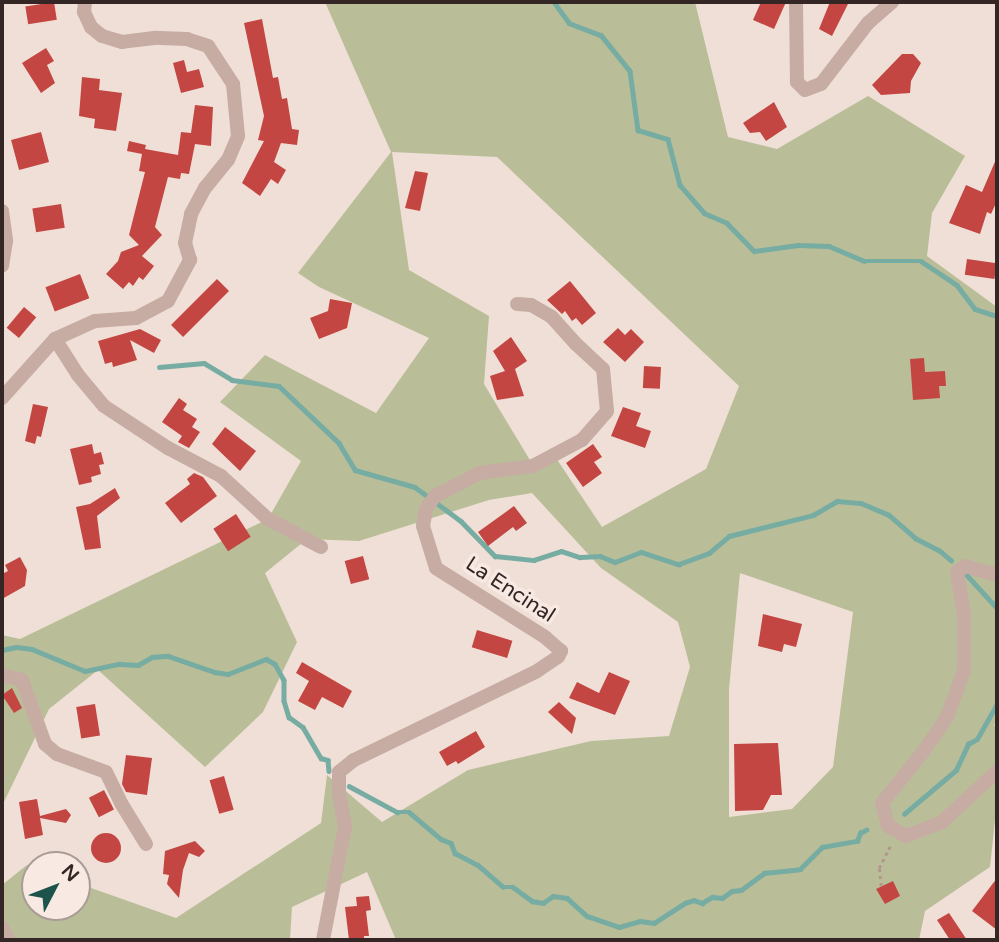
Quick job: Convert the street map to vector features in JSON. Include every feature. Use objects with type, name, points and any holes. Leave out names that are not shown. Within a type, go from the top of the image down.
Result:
[{"type":"street","points":[[2,398],[55,339],[95,321],[136,318],[168,301],[190,260],[186,243],[191,214],[205,188],[228,160],[238,136],[233,84],[208,46],[187,39],[154,38],[122,42],[102,36],[91,27],[84,12],[85,2]]},
{"type":"street","points":[[796,2],[797,82],[805,90],[821,84],[868,23],[892,2]]},
{"type":"street","points":[[2,211],[6,241],[2,266]]},
{"type":"street","name":"La Encinal","points":[[323,940],[345,827],[339,772],[354,761],[537,671],[558,657],[561,650],[436,568],[423,526],[426,509],[435,496],[480,473],[533,466],[582,440],[607,411],[604,369],[576,344],[552,317],[531,305],[517,304]]},
{"type":"street","points":[[55,339],[78,375],[104,406],[168,449],[221,476],[268,519],[321,547]]},
{"type":"street","points":[[997,575],[965,566],[957,572],[964,614],[964,670],[947,717],[882,803],[888,826],[906,836],[942,822],[997,771]]},
{"type":"street","points":[[2,675],[22,681],[45,744],[57,754],[106,772],[146,844]]},
{"type":"street","points":[[2,928],[9,940]]},
{"type":"path","points":[[881,886],[879,868],[899,833]]},
{"type":"green space","points":[[325,2],[695,2],[728,137],[777,149],[868,96],[965,156],[932,213],[927,256],[997,307],[997,721],[994,725],[997,728],[997,802],[990,867],[925,911],[919,940],[396,940],[367,872],[292,907],[290,940],[2,940],[2,885],[21,870],[21,921],[91,921],[91,888],[176,918],[321,823],[327,775],[382,822],[468,770],[591,741],[669,736],[690,667],[678,622],[601,568],[532,493],[489,500],[359,541],[307,539],[265,573],[297,642],[263,712],[205,767],[98,670],[49,709],[2,806],[2,635],[20,639],[268,519],[301,461],[220,402],[265,355],[376,413],[429,338],[319,287],[298,273],[391,152]],"holes":[[[392,152],[497,157],[739,386],[706,469],[602,527],[554,455],[533,465],[484,384],[489,316],[409,270]],[[740,573],[853,612],[833,767],[792,809],[729,817],[729,689]]]},
{"type":"building","points":[[54,2],[57,20],[28,24],[25,7]]},
{"type":"building","points":[[761,2],[786,2],[774,29],[753,20]]},
{"type":"building","points":[[830,2],[849,2],[832,36],[819,29]]},
{"type":"building","points":[[262,19],[273,78],[278,77],[282,99],[287,98],[292,129],[299,130],[297,145],[281,143],[274,162],[286,170],[278,184],[271,179],[260,196],[242,183],[264,141],[258,140],[264,116],[244,23]]},
{"type":"building","points":[[46,48],[54,61],[47,65],[55,83],[41,93],[22,63]]},
{"type":"building","points":[[902,54],[913,54],[921,63],[911,81],[910,93],[881,95],[872,85]]},
{"type":"building","points":[[184,60],[187,72],[199,69],[204,87],[181,93],[173,63]]},
{"type":"building","points":[[82,77],[100,79],[99,90],[122,93],[116,131],[94,128],[95,119],[79,116]]},
{"type":"building","points":[[774,102],[787,127],[766,141],[760,132],[750,133],[743,123]]},
{"type":"building","points":[[195,105],[213,107],[211,146],[195,144],[189,174],[181,173],[180,179],[168,177],[155,227],[162,235],[142,256],[154,266],[143,280],[139,277],[133,286],[129,282],[123,289],[106,274],[118,261],[121,252],[139,245],[129,235],[145,172],[139,171],[142,154],[127,151],[129,141],[146,145],[145,149],[178,155],[181,132],[191,133]]},
{"type":"building","points":[[41,132],[49,162],[19,170],[11,140]]},
{"type":"building","points":[[997,157],[997,201],[991,214],[987,212],[980,234],[949,223],[966,185],[982,192]]},
{"type":"building","points":[[415,171],[428,173],[420,211],[405,208]]},
{"type":"building","points":[[61,204],[65,228],[36,232],[32,209]]},
{"type":"building","points":[[967,259],[997,263],[994,279],[965,275]]},
{"type":"building","points":[[80,274],[89,298],[55,312],[45,287]]},
{"type":"building","points":[[217,279],[229,291],[183,337],[171,325]]},
{"type":"building","points":[[570,281],[596,313],[582,325],[576,318],[572,321],[565,311],[562,314],[547,300]]},
{"type":"building","points":[[330,299],[352,303],[347,328],[319,339],[310,318],[328,311]]},
{"type":"building","points":[[24,307],[36,317],[19,338],[7,328]]},
{"type":"building","points":[[618,328],[625,335],[631,329],[644,342],[625,362],[603,342]]},
{"type":"building","points":[[140,329],[161,340],[154,353],[130,340],[137,360],[113,367],[112,362],[105,364],[98,341]]},
{"type":"building","points":[[511,337],[527,361],[515,369],[524,396],[497,400],[490,376],[505,371],[493,351]]},
{"type":"building","points":[[924,358],[925,372],[945,371],[946,386],[939,386],[940,398],[913,400],[910,359]]},
{"type":"building","points":[[644,366],[661,367],[660,389],[643,388]]},
{"type":"building","points":[[179,398],[187,404],[183,410],[197,419],[192,427],[200,432],[189,448],[178,442],[182,436],[162,422]]},
{"type":"building","points":[[33,404],[48,407],[41,437],[37,436],[35,444],[25,441]]},
{"type":"building","points":[[623,407],[641,413],[636,426],[651,431],[645,448],[611,436]]},
{"type":"building","points":[[225,427],[256,451],[240,471],[212,444]]},
{"type":"building","points":[[92,444],[94,454],[101,452],[104,464],[99,465],[101,474],[91,477],[92,482],[79,485],[70,449]]},
{"type":"building","points":[[593,444],[602,457],[594,462],[602,473],[583,487],[566,463]]},
{"type":"building","points":[[194,473],[203,477],[217,496],[181,523],[165,503],[190,484],[187,479]]},
{"type":"building","points":[[115,488],[120,498],[97,516],[101,548],[85,550],[76,507],[90,504]]},
{"type":"building","points":[[514,506],[527,523],[516,531],[513,527],[488,546],[478,532]]},
{"type":"building","points":[[236,514],[251,537],[228,551],[213,529]]},
{"type":"building","points":[[363,556],[369,579],[351,584],[345,561]]},
{"type":"building","points":[[20,557],[27,570],[25,586],[2,599],[2,574],[8,571],[5,565]]},
{"type":"building","points":[[763,614],[802,624],[796,647],[784,644],[782,652],[758,646]]},
{"type":"building","points":[[477,630],[512,641],[507,658],[472,647]]},
{"type":"building","points":[[302,662],[352,691],[343,708],[322,697],[315,710],[298,701],[309,681],[296,673]]},
{"type":"building","points":[[609,672],[630,681],[615,715],[569,698],[577,682],[599,693]]},
{"type":"building","points":[[12,688],[22,708],[14,713],[2,695]]},
{"type":"building","points":[[559,702],[576,718],[572,734],[548,712]]},
{"type":"building","points":[[95,704],[100,736],[81,739],[76,707]]},
{"type":"building","points":[[476,731],[485,747],[458,764],[456,761],[447,766],[439,752]]},
{"type":"building","points":[[778,743],[782,795],[771,795],[763,810],[735,811],[734,744]]},
{"type":"building","points":[[126,755],[152,758],[147,795],[126,792],[122,784]]},
{"type":"building","points":[[224,776],[234,810],[219,814],[210,780]]},
{"type":"building","points":[[104,790],[114,810],[99,817],[89,798]]},
{"type":"building","points":[[37,799],[40,816],[66,809],[71,815],[66,823],[40,818],[43,835],[25,839],[19,802]]},
{"type":"building","points":[[106,833],[112,834],[120,842],[120,854],[112,862],[106,863],[100,862],[92,854],[91,848],[92,842],[100,834]]},
{"type":"building","points":[[195,841],[205,851],[199,857],[189,853],[183,870],[179,898],[167,884],[169,875],[163,874],[165,851]]},
{"type":"building","points":[[997,878],[997,930],[972,911]]},
{"type":"building","points":[[893,881],[900,896],[885,904],[876,889]]},
{"type":"building","points":[[369,896],[371,910],[366,911],[369,936],[364,936],[364,940],[349,940],[345,907],[357,906],[356,897]]},
{"type":"building","points":[[949,913],[967,940],[950,940],[937,920]]},
{"type":"waterway","points":[[554,2],[569,23],[601,35],[630,71],[638,130],[668,139],[680,185],[704,213],[727,223],[754,251],[798,245],[829,246],[864,261],[921,261],[957,285],[975,309],[997,316]]},
{"type":"waterway","points":[[159,367],[204,363],[232,380],[279,386],[339,443],[355,470],[415,487],[461,521],[495,556],[534,560],[561,551],[580,557],[600,556],[615,562],[641,552],[679,564],[709,553],[729,536],[813,515],[837,501],[861,503],[889,515],[915,538],[939,550],[951,560]]},
{"type":"waterway","points":[[966,574],[997,608]]},
{"type":"waterway","points":[[2,650],[16,647],[32,649],[85,671],[119,664],[138,665],[152,657],[168,656],[228,674],[266,659],[275,664],[284,680],[284,701],[289,717],[303,727],[321,758],[328,760],[329,771]]},
{"type":"waterway","points":[[904,814],[956,770],[968,744],[977,739],[997,704]]},
{"type":"waterway","points":[[349,786],[397,812],[409,812],[441,839],[451,843],[455,853],[478,865],[503,887],[513,887],[532,901],[543,903],[553,896],[567,898],[587,916],[619,927],[640,921],[654,923],[694,900],[702,903],[712,897],[722,898],[732,891],[741,890],[764,873],[800,869],[822,847],[857,841],[860,833],[866,830]]}]
